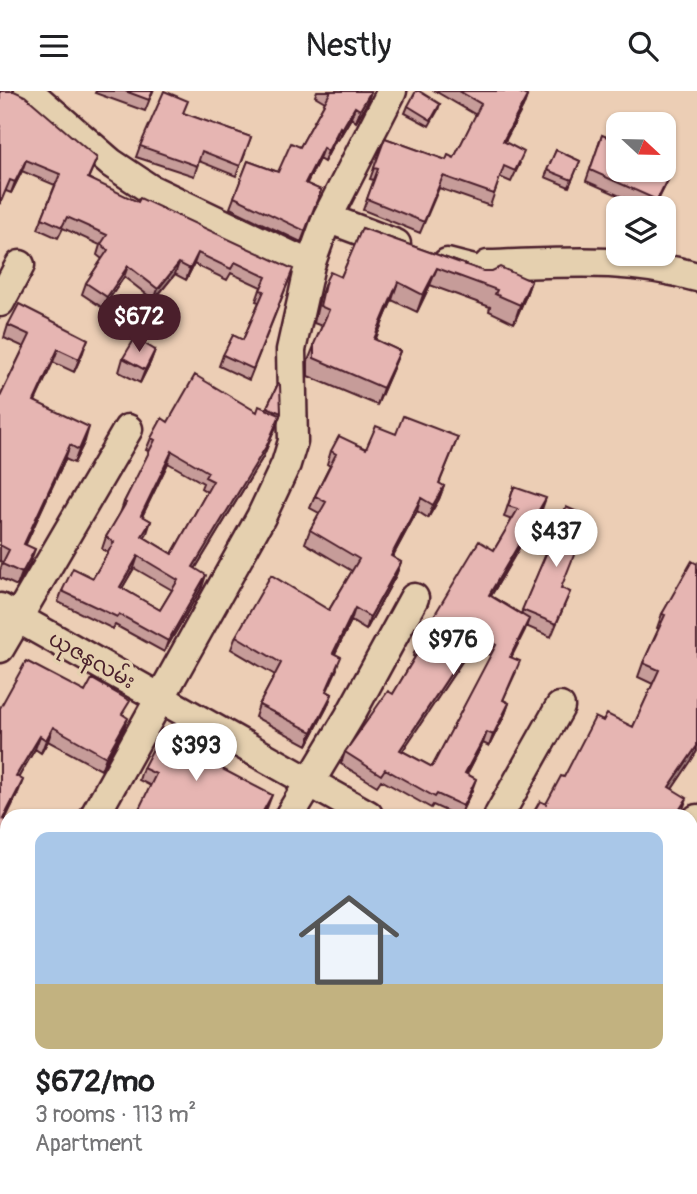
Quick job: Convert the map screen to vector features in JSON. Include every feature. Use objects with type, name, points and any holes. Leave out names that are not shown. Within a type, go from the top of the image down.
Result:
[{"type":"street","points":[[28,91],[111,163],[150,189],[310,265]]},
{"type":"street","points":[[98,809],[261,517],[286,464],[293,441],[291,350],[310,265],[327,218],[392,91]]},
{"type":"street","points":[[327,218],[482,272],[488,265],[605,260],[661,266],[697,277]]},
{"type":"street","points":[[0,302],[20,265]]},
{"type":"street","points":[[0,648],[8,613],[128,429]]},
{"type":"street","points":[[294,809],[414,598]]},
{"type":"street","name":"ယုဇနလမ်း","points":[[8,613],[358,809]]},
{"type":"street","points":[[502,809],[560,706]]},
{"type":"building","points":[[0,91],[14,91],[25,96],[97,158],[88,178],[138,202],[140,198],[293,269],[253,369],[223,355],[233,335],[243,340],[264,291],[260,290],[266,277],[235,262],[231,269],[198,253],[190,269],[179,263],[158,289],[128,266],[107,297],[86,283],[108,250],[101,244],[107,235],[67,217],[62,227],[42,218],[60,174],[26,160],[15,182],[10,180],[0,204]]},
{"type":"building","points":[[125,91],[153,91],[149,100]]},
{"type":"building","points":[[164,91],[188,101],[183,113],[251,137],[240,166],[202,151],[197,166],[140,146]]},
{"type":"building","points":[[331,91],[371,91],[360,110],[355,107],[342,129],[340,127],[328,151],[323,148],[305,183],[321,190],[305,231],[234,197],[248,161],[278,172],[291,143],[300,147]]},
{"type":"building","points":[[416,91],[440,104],[431,120],[408,106]]},
{"type":"building","points":[[459,91],[517,91],[527,96],[503,141],[524,152],[515,171],[504,166],[494,194],[443,176],[424,222],[367,199],[385,138],[446,160],[448,155],[454,158],[481,104]]},
{"type":"building","points":[[602,135],[606,136],[606,177],[590,170]]},
{"type":"building","points":[[556,150],[580,161],[572,180],[547,170]]},
{"type":"building","points":[[617,182],[666,182],[659,196],[648,196]]},
{"type":"building","points":[[362,228],[483,271],[500,267],[531,281],[520,305],[495,294],[497,290],[437,268],[423,295],[398,282],[374,339],[400,351],[383,388],[314,358],[314,344],[329,310],[320,306],[326,280],[330,272],[341,277]]},
{"type":"building","points":[[19,304],[88,339],[79,359],[58,349],[34,401],[89,427],[79,450],[70,445],[24,544],[35,549],[22,573],[2,564],[9,550],[0,545],[0,397],[30,335],[8,325]]},
{"type":"building","points":[[135,338],[155,350],[145,370],[123,358]]},
{"type":"building","points":[[195,375],[257,412],[259,406],[280,415],[267,445],[193,567],[206,575],[168,641],[119,614],[117,617],[62,591],[73,568],[93,578],[114,542],[106,537],[126,503],[124,502],[155,440],[151,438],[162,418],[168,422]],"holes":[[[172,451],[208,472],[205,477],[213,481],[172,554],[142,536],[151,521],[141,515]],[[138,556],[178,580],[160,610],[120,587]]]},
{"type":"building","points":[[278,384],[280,385],[281,413],[267,407]]},
{"type":"building","points":[[403,416],[458,437],[439,483],[444,486],[433,505],[421,498],[391,556],[401,562],[370,617],[355,608],[333,653],[341,657],[326,691],[332,694],[312,732],[259,705],[281,663],[236,636],[271,575],[329,610],[359,559],[310,530],[326,502],[315,496],[336,454],[331,451],[339,436],[366,449],[376,426],[396,434]]},
{"type":"building","points":[[514,487],[546,498],[489,595],[529,619],[510,657],[520,661],[503,700],[509,703],[493,735],[487,732],[465,773],[476,779],[463,806],[437,794],[435,797],[385,769],[381,775],[345,752],[388,691],[393,694],[421,647],[417,644],[479,541],[494,550],[518,509],[508,506]],"holes":[[[477,634],[496,645],[432,767],[400,750]]]},
{"type":"building","points":[[566,507],[589,517],[561,588],[570,592],[556,624],[522,610]]},
{"type":"building","points":[[692,561],[697,564],[697,746],[669,787],[687,798],[680,809],[535,809],[540,801],[546,804],[561,776],[564,777],[595,717],[603,721],[607,714],[633,727],[659,670],[643,663],[665,615],[662,614]]},
{"type":"building","points":[[26,661],[85,692],[92,679],[130,701],[122,714],[128,718],[106,757],[53,727],[46,740],[40,736],[16,776],[23,780],[8,809],[0,809],[0,708]]},
{"type":"building","points":[[179,729],[218,752],[211,763],[272,795],[264,809],[139,809],[156,774],[143,768],[158,739],[170,745]]}]
